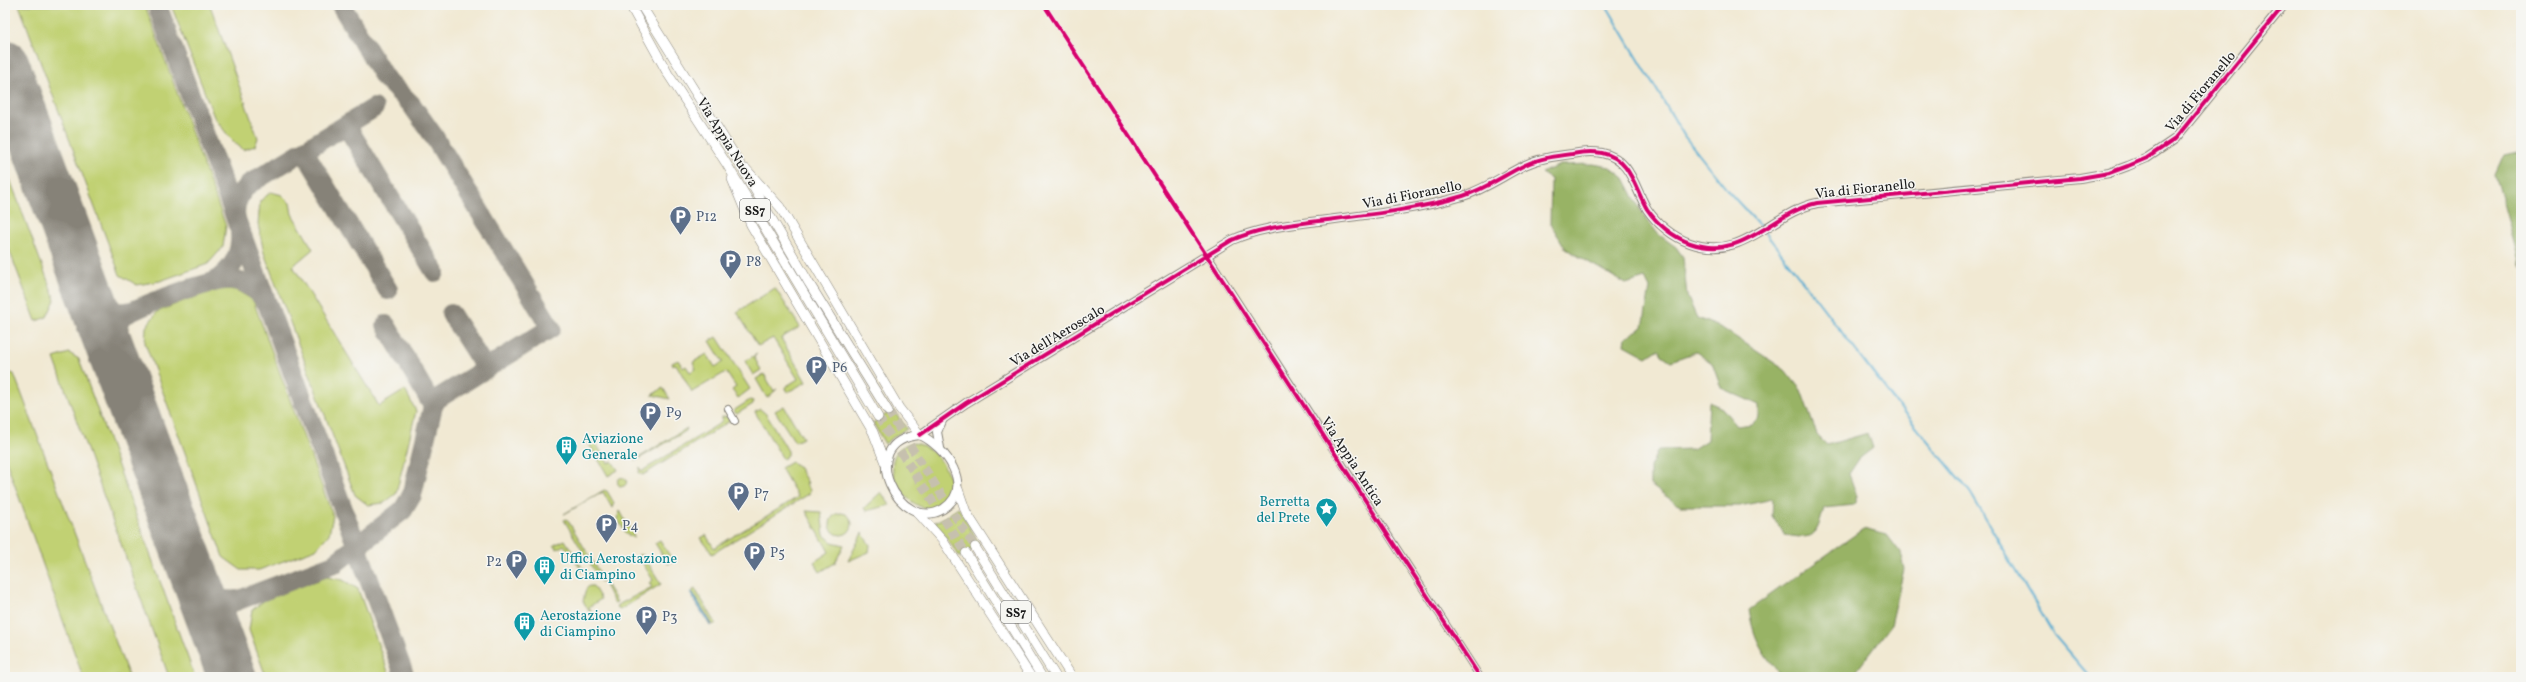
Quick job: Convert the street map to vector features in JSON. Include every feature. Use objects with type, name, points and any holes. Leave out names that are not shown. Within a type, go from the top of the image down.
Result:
[{"type":"main road","name":"Via Appia Nuova","points":[[630,5],[668,74],[726,163],[878,417]]},
{"type":"main road","name":"Via Appia Nuova","points":[[641,5],[737,159],[817,296],[888,411]]},
{"type":"main road","points":[[737,159],[778,205],[899,408],[920,435]]},
{"type":"main road","points":[[726,163],[749,221],[873,432],[885,463]]},
{"type":"main road","points":[[958,489],[966,512],[1072,677]]},
{"type":"main road","points":[[917,512],[943,541],[1031,677]]},
{"type":"main road","name":"SS7","points":[[975,547],[1056,677]]},
{"type":"main road","name":"SS7","points":[[966,553],[1042,677]]},
{"type":"street","name":"Via di Fioranello","points":[[1208,256],[1232,240],[1265,229],[1383,212],[1446,201],[1487,186],[1524,165],[1540,159],[1587,152],[1608,155],[1625,166],[1632,175],[1648,209],[1658,222],[1682,240],[1692,244],[1712,246],[1745,242],[1797,209],[1817,204],[2080,178],[2109,173],[2147,158],[2175,139],[2190,123],[2284,5]]},
{"type":"street","name":"Via dell'Aeroscalo","points":[[920,435],[944,418],[1208,256]]},
{"type":"street","name":"Via Appia Antica","points":[[1208,256],[1480,677]]},
{"type":"street","points":[[728,409],[735,421]]},
{"type":"street","points":[[940,448],[920,435],[907,437],[896,442],[889,452],[885,463],[888,480],[895,492],[905,506],[917,512],[927,513],[941,510],[951,501],[958,489],[956,473],[940,448],[937,432],[944,418]]},
{"type":"green space","points":[[19,5],[145,5],[226,226],[223,247],[208,264],[160,281],[137,285],[120,275]]},
{"type":"green space","points":[[171,5],[210,5],[258,138],[255,146],[243,150],[230,138],[214,117]]},
{"type":"green space","points":[[2521,152],[2521,268],[2495,174],[2503,156]]},
{"type":"green space","points":[[1593,164],[1610,167],[1624,178],[1641,211],[1658,234],[1676,247],[1683,257],[1687,296],[1697,318],[1722,328],[1785,370],[1801,390],[1817,435],[1827,445],[1868,433],[1873,448],[1859,459],[1849,474],[1857,496],[1854,505],[1824,508],[1819,525],[1813,534],[1803,537],[1785,535],[1772,516],[1773,499],[1740,506],[1680,506],[1650,485],[1650,467],[1658,450],[1693,449],[1707,440],[1709,402],[1722,408],[1737,426],[1752,424],[1759,417],[1759,405],[1721,388],[1712,363],[1696,352],[1671,361],[1662,355],[1659,349],[1647,357],[1625,345],[1626,337],[1643,327],[1650,288],[1645,278],[1626,284],[1566,249],[1550,223],[1551,179],[1541,173],[1560,165]]},
{"type":"green space","points":[[5,166],[55,300],[47,317],[36,321],[5,239]]},
{"type":"green space","points":[[271,192],[282,195],[290,203],[292,214],[313,249],[293,266],[379,406],[405,390],[416,411],[396,494],[384,503],[368,505],[355,495],[264,253],[258,224],[260,201]]},
{"type":"green space","points":[[215,288],[236,290],[253,300],[333,516],[329,534],[316,549],[259,570],[241,570],[223,557],[145,343],[146,327],[157,312]]},
{"type":"green space","points":[[775,288],[800,327],[781,338],[806,382],[788,392],[785,387],[798,379],[773,338],[758,346],[737,312]]},
{"type":"green space","points":[[717,337],[750,389],[738,398],[732,390],[736,387],[726,372],[692,392],[676,364],[673,366],[672,363],[678,360],[683,368],[686,366],[690,372],[696,369],[693,362],[707,354],[715,367],[723,362],[710,341]]},
{"type":"green space","points":[[69,353],[79,359],[195,677],[169,677],[54,358]]},
{"type":"green space","points":[[757,354],[754,357],[761,370],[753,375],[745,361]]},
{"type":"green space","points":[[5,371],[14,374],[129,677],[83,677],[5,458]]},
{"type":"green space","points":[[764,374],[774,391],[777,389],[767,398],[756,379]]},
{"type":"green space","points":[[663,388],[670,399],[652,395]]},
{"type":"green space","points":[[750,400],[753,401],[753,404],[737,414],[733,411]]},
{"type":"green space","points":[[784,406],[803,438],[795,442],[775,411]]},
{"type":"green space","points":[[760,409],[766,414],[788,451],[788,455],[783,459],[755,412]]},
{"type":"green space","points":[[893,410],[907,429],[885,444],[873,423]]},
{"type":"green space","points":[[726,416],[730,421],[643,475],[639,473],[640,467],[642,471],[722,422],[722,417]]},
{"type":"green space","points":[[687,428],[686,431],[635,461],[635,460]]},
{"type":"green space","points":[[593,439],[608,463],[612,461],[618,470],[608,476],[588,442]]},
{"type":"green space","points":[[911,443],[920,444],[936,455],[948,473],[950,492],[946,500],[935,508],[922,507],[910,500],[900,489],[894,476],[893,462],[898,451]]},
{"type":"green space","points":[[791,462],[797,465],[808,483],[806,484],[810,490],[809,494],[712,554],[701,538],[706,535],[714,548],[798,497],[781,468]]},
{"type":"green space","points":[[620,478],[624,478],[626,482],[624,486],[620,486],[618,484],[618,480]]},
{"type":"green space","points":[[604,490],[607,491],[614,503],[612,508],[603,492],[564,514]]},
{"type":"green space","points":[[881,492],[890,505],[866,511],[864,508]]},
{"type":"green space","points":[[958,507],[979,544],[960,557],[935,522],[948,516]]},
{"type":"green space","points":[[620,511],[635,538],[626,534],[617,518]]},
{"type":"green space","points":[[806,511],[821,512],[824,535],[832,542],[844,545],[835,563],[820,572],[814,562],[829,552]]},
{"type":"green space","points":[[841,513],[849,516],[852,524],[849,532],[841,535],[833,532],[830,524],[833,516]]},
{"type":"green space","points":[[567,519],[617,602],[614,603],[603,581],[601,582],[564,520]]},
{"type":"green space","points":[[1863,529],[1887,535],[1900,552],[1904,569],[1891,625],[1852,677],[1782,677],[1760,646],[1751,621],[1749,610]]},
{"type":"green space","points":[[862,533],[870,545],[869,552],[848,561]]},
{"type":"green space","points":[[565,540],[584,571],[583,572],[564,545],[557,549],[554,545]]},
{"type":"green space","points":[[660,540],[673,561],[668,564],[655,543]]},
{"type":"green space","points":[[638,555],[643,555],[661,584],[620,610],[616,606],[652,587],[649,583],[653,580]]},
{"type":"green space","points":[[327,577],[343,580],[358,589],[390,677],[266,677],[249,630],[252,610],[266,599]]},
{"type":"green space","points":[[589,586],[593,586],[601,599],[589,607],[594,615],[597,613],[599,617],[594,620],[583,601],[586,589]]},
{"type":"green space","points":[[695,589],[716,623],[713,625],[692,591]]},
{"type":"water","points":[[692,592],[712,625],[710,626],[690,593]]},
{"type":"waterway","points":[[1606,5],[1685,137],[1728,191],[1762,228]]},
{"type":"waterway","points":[[1764,231],[1893,399],[1970,492],[2054,635],[2090,677]]},
{"type":"taxiway","points":[[157,5],[405,677]]},
{"type":"taxiway","points":[[220,645],[218,633],[220,617],[231,603],[334,564],[403,510],[412,495],[433,406],[437,399],[551,328],[433,135],[411,104],[384,77],[341,5]]},
{"type":"taxiway","points":[[236,219],[235,209],[237,200],[249,184],[374,108]]},
{"type":"taxiway","points":[[346,125],[435,272]]},
{"type":"taxiway","points":[[304,151],[388,290]]},
{"type":"taxiway","points":[[215,281],[221,277],[235,261],[239,248],[240,233]]},
{"type":"taxiway","points":[[112,354],[111,343],[114,329],[123,316],[132,311],[195,287],[224,280],[233,280],[251,287],[259,293],[265,301]]},
{"type":"taxiway","points":[[89,290],[97,301],[112,311],[132,311]]},
{"type":"taxiway","points":[[451,314],[486,369]]},
{"type":"taxiway","points":[[386,325],[433,406]]},
{"type":"taxiway","points":[[194,573],[201,586],[210,594],[221,599],[236,600]]},
{"type":"runway","points":[[5,64],[232,677]]},
{"type":"tunnel","points":[[888,411],[975,547]]},
{"type":"tunnel","points":[[878,417],[966,553]]},
{"type":"cycle path","points":[[1044,5],[1480,677]]},
{"type":"cycle path","points":[[920,435],[966,403],[1232,240],[1274,228],[1391,212],[1445,201],[1471,193],[1525,165],[1548,158],[1591,152],[1612,156],[1626,168],[1647,209],[1661,225],[1672,234],[1690,243],[1709,247],[1726,246],[1742,241],[1785,216],[1801,208],[1817,203],[2080,178],[2109,173],[2147,158],[2175,139],[2284,5]]},
{"type":"place","name":"P12","points":[[681,236]]},
{"type":"place","name":"P8","points":[[731,280]]},
{"type":"place","name":"P6","points":[[816,386]]},
{"type":"place","name":"P9","points":[[650,432]]},
{"type":"place","name":"Aviazione Generale","points":[[567,466]]},
{"type":"place","name":"P7","points":[[739,512]]},
{"type":"place","name":"Berretta del Prete","points":[[1326,528]]},
{"type":"place","name":"P4","points":[[607,544]]},
{"type":"place","name":"P5","points":[[754,572]]},
{"type":"place","name":"P2","points":[[517,580]]},
{"type":"place","name":"Uffici Aerostazione di Ciampino","points":[[545,586]]},
{"type":"place","name":"P3","points":[[647,636]]},
{"type":"place","name":"Aerostazione di Ciampino","points":[[524,642]]}]
